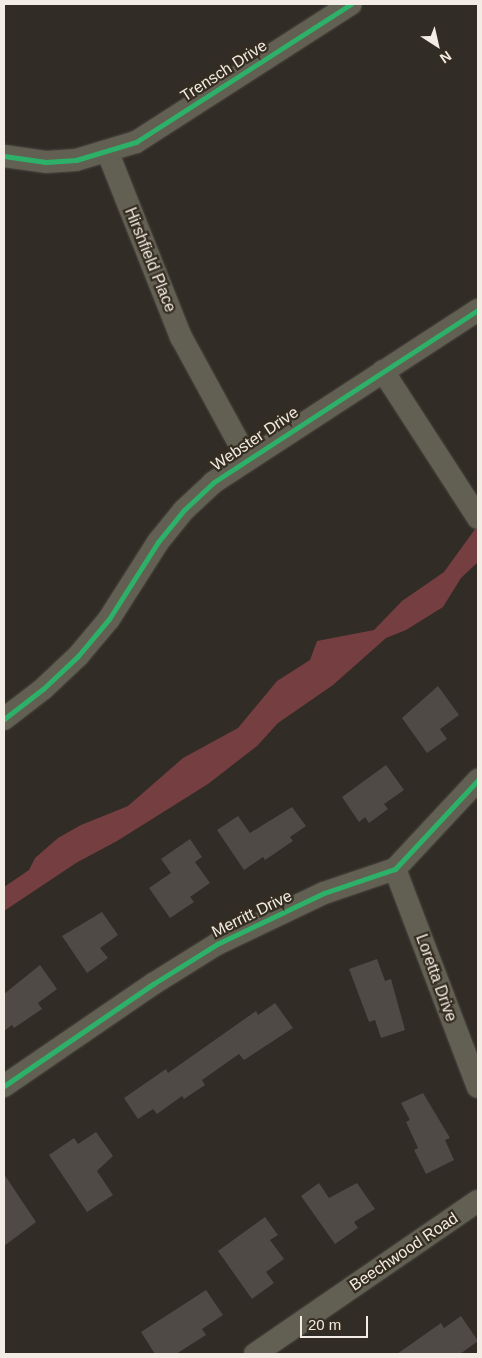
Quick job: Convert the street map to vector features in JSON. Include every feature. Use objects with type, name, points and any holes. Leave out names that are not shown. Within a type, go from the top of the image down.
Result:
[{"type":"street","name":"Trensch Drive","points":[[108,154],[150,135],[351,4]]},
{"type":"street","points":[[4,156],[46,162],[76,160],[108,154]]},
{"type":"street","name":"Hirshfield Place","points":[[108,154],[181,337],[247,458]]},
{"type":"street","name":"Webster Drive","points":[[4,719],[44,689],[78,656],[109,619],[158,542],[184,510],[247,458],[478,310]]},
{"type":"street","points":[[383,371],[478,518]]},
{"type":"street","name":"Merritt Drive","points":[[4,1086],[153,984],[217,944],[324,893],[395,869],[478,780]]},
{"type":"street","name":"Loretta Drive","points":[[395,869],[478,1087]]},
{"type":"street","name":"Beechwood Road","points":[[255,1354],[478,1201]]},
{"type":"shaded area","points":[[478,525],[478,562],[461,578],[443,607],[406,630],[386,638],[333,685],[278,723],[257,746],[208,784],[117,841],[76,863],[4,911],[4,887],[29,870],[35,858],[58,838],[81,825],[128,806],[183,758],[238,728],[277,681],[310,660],[317,641],[374,630],[402,601],[444,572]]},
{"type":"building","points":[[438,686],[459,715],[440,729],[447,739],[427,753],[402,718]]},
{"type":"building","points":[[386,765],[404,790],[384,804],[388,809],[369,823],[365,817],[359,822],[342,797]]},
{"type":"building","points":[[292,807],[306,826],[290,837],[293,841],[265,860],[263,857],[244,870],[217,830],[238,816],[250,833]]},
{"type":"building","points":[[190,839],[202,857],[195,862],[210,883],[190,897],[194,902],[170,918],[149,888],[171,873],[161,859]]},
{"type":"building","points":[[102,912],[118,935],[100,948],[108,958],[87,973],[62,936]]},
{"type":"building","points":[[377,959],[385,981],[391,979],[405,1030],[381,1038],[375,1020],[369,1022],[349,969]]},
{"type":"building","points":[[40,965],[57,989],[38,1003],[42,1009],[14,1028],[12,1025],[4,1031],[4,994]]},
{"type":"building","points":[[275,1003],[293,1028],[244,1060],[239,1054],[202,1080],[205,1085],[184,1099],[182,1096],[157,1114],[153,1109],[138,1119],[124,1098],[166,1069],[168,1073],[256,1011],[258,1015]]},
{"type":"building","points":[[423,1093],[450,1138],[445,1140],[454,1160],[426,1174],[414,1150],[418,1148],[406,1122],[410,1120],[401,1103]]},
{"type":"building","points":[[96,1132],[113,1156],[97,1171],[113,1195],[87,1212],[49,1155],[74,1138],[78,1144]]},
{"type":"building","points":[[4,1174],[36,1222],[4,1246]]},
{"type":"building","points":[[319,1183],[329,1198],[357,1183],[375,1209],[354,1222],[358,1228],[335,1244],[301,1196]]},
{"type":"building","points":[[265,1217],[278,1235],[270,1240],[284,1259],[266,1272],[274,1283],[252,1299],[218,1251]]},
{"type":"building","points":[[206,1290],[223,1315],[202,1329],[206,1335],[176,1354],[155,1354],[141,1332]]},
{"type":"building","points":[[461,1316],[478,1341],[460,1354],[397,1354],[441,1323],[444,1328]]},
{"type":"cycle path","points":[[4,156],[46,162],[76,160],[136,142],[351,4]]},
{"type":"cycle path","points":[[4,719],[43,689],[78,656],[109,619],[158,542],[184,510],[214,482],[478,310]]},
{"type":"cycle path","points":[[4,1086],[153,984],[217,944],[324,893],[395,869],[478,780]]}]
